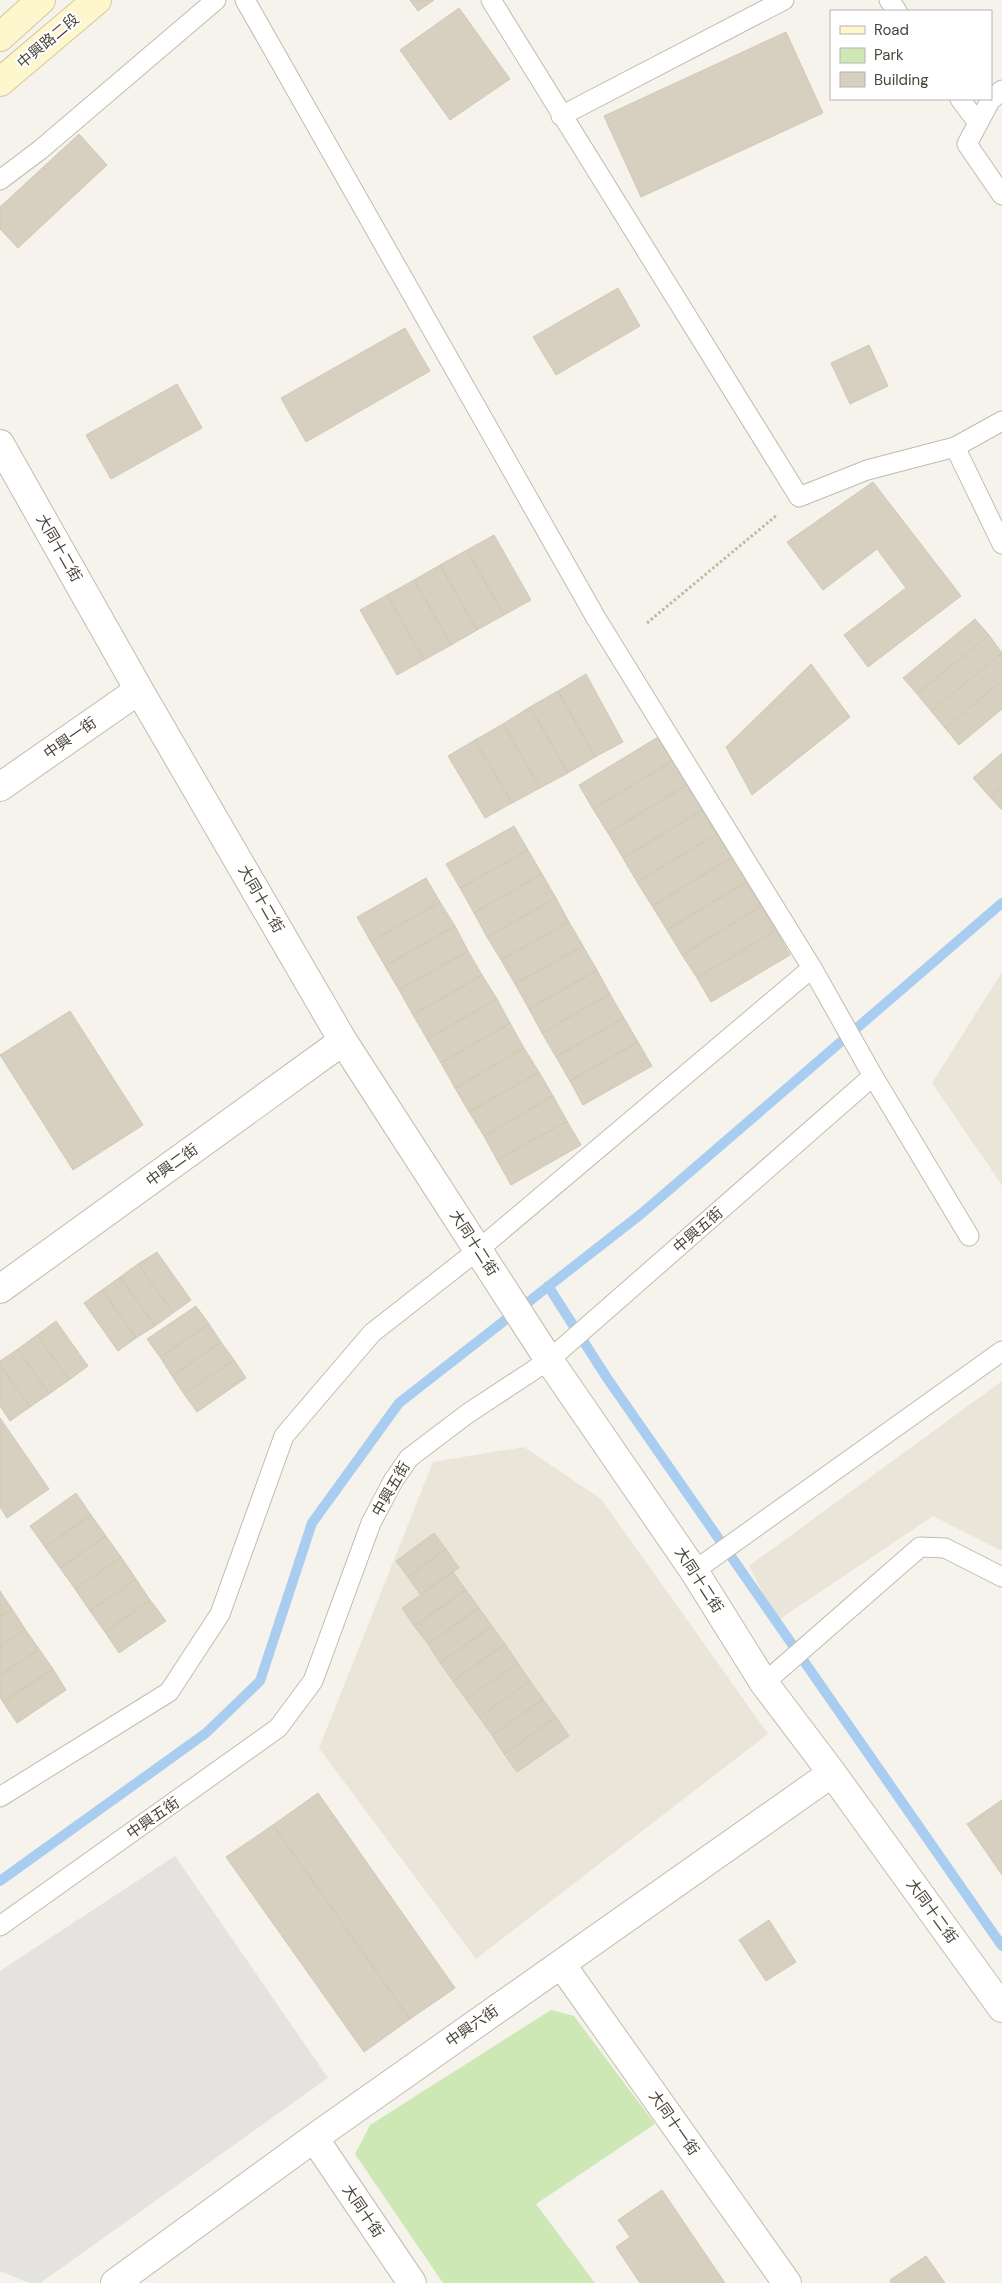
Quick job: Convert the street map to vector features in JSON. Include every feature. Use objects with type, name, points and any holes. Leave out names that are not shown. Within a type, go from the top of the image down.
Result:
[{"type":"main road","points":[[0,37],[41,0]]},
{"type":"main road","name":"中興路二段","points":[[0,82],[97,0]]},
{"type":"street","name":"大同十二街","points":[[0,444],[139,690],[343,1041],[549,1359],[694,1571],[764,1683],[832,1773],[1002,2008]]},
{"type":"street","name":"中興一街","points":[[0,787],[139,690]]},
{"type":"street","name":"中興二街","points":[[0,1289],[343,1041]]},
{"type":"street","name":"中興六街","points":[[115,2283],[314,2138],[832,1773]]},
{"type":"street","name":"大同十一街","points":[[561,1964],[787,2283]]},
{"type":"street","name":"大同十街","points":[[314,2138],[412,2283]]},
{"type":"lane","points":[[0,180],[40,150],[216,0]]},
{"type":"lane","points":[[245,0],[596,618],[812,968],[858,1051],[969,1236]]},
{"type":"lane","points":[[491,0],[799,497],[867,470],[956,447],[1002,421]]},
{"type":"lane","points":[[562,116],[784,0]]},
{"type":"lane","points":[[992,99],[1002,90]]},
{"type":"lane","points":[[961,100],[978,123]]},
{"type":"lane","points":[[991,100],[967,144],[1002,195]]},
{"type":"lane","points":[[956,447],[1002,544]]},
{"type":"lane","points":[[0,1797],[169,1692],[220,1614],[284,1436],[372,1333],[479,1251],[812,968]]},
{"type":"lane","name":"中興五街","points":[[0,1926],[278,1728],[313,1681],[372,1523],[393,1481],[409,1458],[468,1414],[549,1359],[873,1076]]},
{"type":"lane","points":[[694,1571],[1002,1351]]},
{"type":"lane","points":[[764,1683],[920,1547],[945,1548],[1002,1577]]},
{"type":"path","points":[[647,624],[799,497]]},
{"type":"shaded area","points":[[1002,972],[1002,1185],[932,1083]]},
{"type":"shaded area","points":[[1002,1381],[1002,1551],[933,1516],[777,1621],[749,1566]]},
{"type":"shaded area","points":[[524,1447],[601,1499],[768,1734],[476,1959],[319,1748],[433,1462]]},
{"type":"shaded area","points":[[175,1856],[328,2078],[40,2283],[30,2283],[0,2271],[0,1971]]},
{"type":"green space","points":[[551,2010],[574,2016],[655,2124],[536,2204],[595,2283],[443,2283],[355,2154],[370,2125]]},
{"type":"building","points":[[410,0],[434,0],[418,11]]},
{"type":"building","points":[[459,8],[510,79],[450,120],[400,50]]},
{"type":"building","points":[[786,32],[823,113],[641,197],[604,116]]},
{"type":"building","points":[[79,134],[107,165],[18,248],[0,229],[0,207]]},
{"type":"building","points":[[618,288],[640,326],[556,375],[533,337]]},
{"type":"building","points":[[405,328],[430,371],[306,442],[281,398]]},
{"type":"building","points":[[869,345],[888,386],[850,404],[831,363]]},
{"type":"building","points":[[177,384],[202,428],[111,479],[86,435]]},
{"type":"building","points":[[873,482],[961,596],[868,667],[844,635],[906,588],[877,549],[823,590],[787,542]]},
{"type":"building","points":[[494,535],[531,600],[504,615],[467,550]]},
{"type":"building","points":[[467,550],[504,615],[477,630],[440,565]]},
{"type":"building","points":[[440,565],[477,630],[451,645],[414,580]]},
{"type":"building","points":[[414,580],[451,645],[424,660],[387,595]]},
{"type":"building","points":[[387,595],[424,660],[397,675],[360,610]]},
{"type":"building","points":[[975,619],[989,635],[917,694],[903,678]]},
{"type":"building","points":[[989,635],[1002,653],[931,711],[917,694]]},
{"type":"building","points":[[1002,653],[1002,681],[945,728],[931,711]]},
{"type":"building","points":[[811,664],[850,717],[752,795],[726,747]]},
{"type":"building","points":[[586,674],[623,742],[595,757],[558,691]]},
{"type":"building","points":[[1002,681],[1002,709],[959,745],[945,728]]},
{"type":"building","points":[[558,691],[595,757],[568,773],[530,707]]},
{"type":"building","points":[[530,707],[568,773],[540,788],[503,724]]},
{"type":"building","points":[[503,724],[540,788],[512,803],[475,740]]},
{"type":"building","points":[[658,737],[672,761],[593,809],[579,785]]},
{"type":"building","points":[[475,740],[512,803],[485,818],[448,756]]},
{"type":"building","points":[[1002,753],[1002,786],[990,797],[973,778]]},
{"type":"building","points":[[672,761],[687,785],[608,833],[593,809]]},
{"type":"building","points":[[687,785],[702,810],[623,858],[608,833]]},
{"type":"building","points":[[1002,786],[1002,810],[990,797]]},
{"type":"building","points":[[702,810],[717,834],[637,882],[623,858]]},
{"type":"building","points":[[514,826],[528,850],[460,888],[446,864]]},
{"type":"building","points":[[717,834],[731,858],[652,906],[637,882]]},
{"type":"building","points":[[528,850],[542,874],[474,913],[460,888]]},
{"type":"building","points":[[731,858],[746,882],[667,930],[652,906]]},
{"type":"building","points":[[542,874],[556,898],[487,937],[474,913]]},
{"type":"building","points":[[426,878],[440,902],[371,942],[357,917]]},
{"type":"building","points":[[746,882],[761,906],[682,955],[667,930]]},
{"type":"building","points":[[556,898],[569,922],[501,960],[487,937]]},
{"type":"building","points":[[440,902],[455,926],[385,966],[371,942]]},
{"type":"building","points":[[761,906],[776,930],[697,978],[682,955]]},
{"type":"building","points":[[569,922],[583,946],[515,984],[501,960]]},
{"type":"building","points":[[455,926],[468,951],[399,990],[385,966]]},
{"type":"building","points":[[776,930],[790,955],[711,1002],[697,978]]},
{"type":"building","points":[[583,946],[597,970],[529,1009],[515,984]]},
{"type":"building","points":[[468,951],[482,975],[413,1015],[399,990]]},
{"type":"building","points":[[597,970],[610,994],[542,1033],[529,1009]]},
{"type":"building","points":[[482,975],[497,999],[427,1039],[413,1015]]},
{"type":"building","points":[[610,994],[624,1018],[556,1057],[542,1033]]},
{"type":"building","points":[[497,999],[510,1023],[441,1063],[427,1039]]},
{"type":"building","points":[[70,1011],[143,1125],[73,1170],[0,1055]]},
{"type":"building","points":[[624,1018],[638,1042],[570,1081],[556,1057]]},
{"type":"building","points":[[510,1023],[524,1048],[455,1088],[441,1063]]},
{"type":"building","points":[[638,1042],[652,1066],[583,1105],[570,1081]]},
{"type":"building","points":[[524,1048],[539,1072],[469,1112],[455,1088]]},
{"type":"building","points":[[539,1072],[553,1096],[484,1136],[469,1112]]},
{"type":"building","points":[[553,1096],[567,1121],[497,1160],[484,1136]]},
{"type":"building","points":[[567,1121],[581,1145],[511,1185],[497,1160]]},
{"type":"building","points":[[157,1252],[191,1300],[173,1313],[138,1264]]},
{"type":"building","points":[[138,1264],[173,1313],[155,1326],[120,1277]]},
{"type":"building","points":[[120,1277],[155,1326],[136,1338],[102,1290]]},
{"type":"building","points":[[102,1290],[136,1338],[118,1351],[84,1303]]},
{"type":"building","points":[[196,1306],[209,1324],[160,1357],[147,1339]]},
{"type":"building","points":[[56,1321],[88,1366],[69,1380],[37,1335]]},
{"type":"building","points":[[209,1324],[221,1342],[172,1376],[160,1357]]},
{"type":"building","points":[[37,1335],[69,1380],[49,1394],[18,1349]]},
{"type":"building","points":[[221,1342],[234,1360],[184,1394],[172,1376]]},
{"type":"building","points":[[18,1349],[49,1394],[30,1407],[0,1365],[0,1361]]},
{"type":"building","points":[[234,1360],[246,1378],[197,1412],[184,1394]]},
{"type":"building","points":[[0,1365],[30,1407],[10,1421],[0,1406]]},
{"type":"building","points":[[0,1418],[49,1489],[7,1518],[0,1507]]},
{"type":"building","points":[[76,1493],[91,1515],[45,1547],[30,1526]]},
{"type":"building","points":[[91,1515],[106,1536],[60,1568],[45,1547]]},
{"type":"building","points":[[434,1533],[446,1549],[408,1577],[396,1561]]},
{"type":"building","points":[[106,1536],[121,1557],[75,1589],[60,1568]]},
{"type":"building","points":[[446,1549],[459,1568],[420,1594],[408,1577]]},
{"type":"building","points":[[121,1557],[136,1579],[90,1611],[75,1589]]},
{"type":"building","points":[[453,1572],[466,1590],[414,1626],[402,1608]]},
{"type":"building","points":[[136,1579],[150,1600],[105,1632],[90,1611]]},
{"type":"building","points":[[466,1590],[479,1608],[428,1644],[414,1626]]},
{"type":"building","points":[[0,1591],[12,1609],[0,1616]]},
{"type":"building","points":[[150,1600],[166,1621],[119,1653],[105,1632]]},
{"type":"building","points":[[479,1608],[492,1626],[440,1663],[428,1644]]},
{"type":"building","points":[[12,1609],[25,1629],[0,1646],[0,1616]]},
{"type":"building","points":[[492,1626],[505,1644],[453,1681],[440,1663]]},
{"type":"building","points":[[25,1629],[39,1649],[0,1675],[0,1646]]},
{"type":"building","points":[[505,1644],[518,1663],[466,1699],[453,1681]]},
{"type":"building","points":[[39,1649],[53,1669],[3,1702],[0,1697],[0,1675]]},
{"type":"building","points":[[518,1663],[530,1681],[479,1717],[466,1699]]},
{"type":"building","points":[[53,1669],[66,1690],[17,1723],[3,1702]]},
{"type":"building","points":[[530,1681],[543,1699],[492,1735],[479,1717]]},
{"type":"building","points":[[543,1699],[556,1717],[504,1754],[492,1735]]},
{"type":"building","points":[[556,1717],[569,1736],[517,1772],[504,1754]]},
{"type":"building","points":[[318,1793],[455,1988],[410,2019],[273,1825]]},
{"type":"building","points":[[1002,1800],[1002,1875],[967,1824]]},
{"type":"building","points":[[273,1825],[410,2019],[364,2052],[226,1857]]},
{"type":"building","points":[[769,1920],[796,1962],[766,1981],[739,1940]]},
{"type":"building","points":[[662,2190],[725,2283],[640,2283],[616,2247],[630,2237],[618,2220]]},
{"type":"building","points":[[926,2256],[945,2283],[891,2283],[890,2280]]},
{"type":"waterway","points":[[0,1881],[206,1733],[260,1681],[312,1523],[399,1403],[641,1214],[1002,903]]},
{"type":"waterway","points":[[548,1286],[607,1378],[1002,1946]]}]
